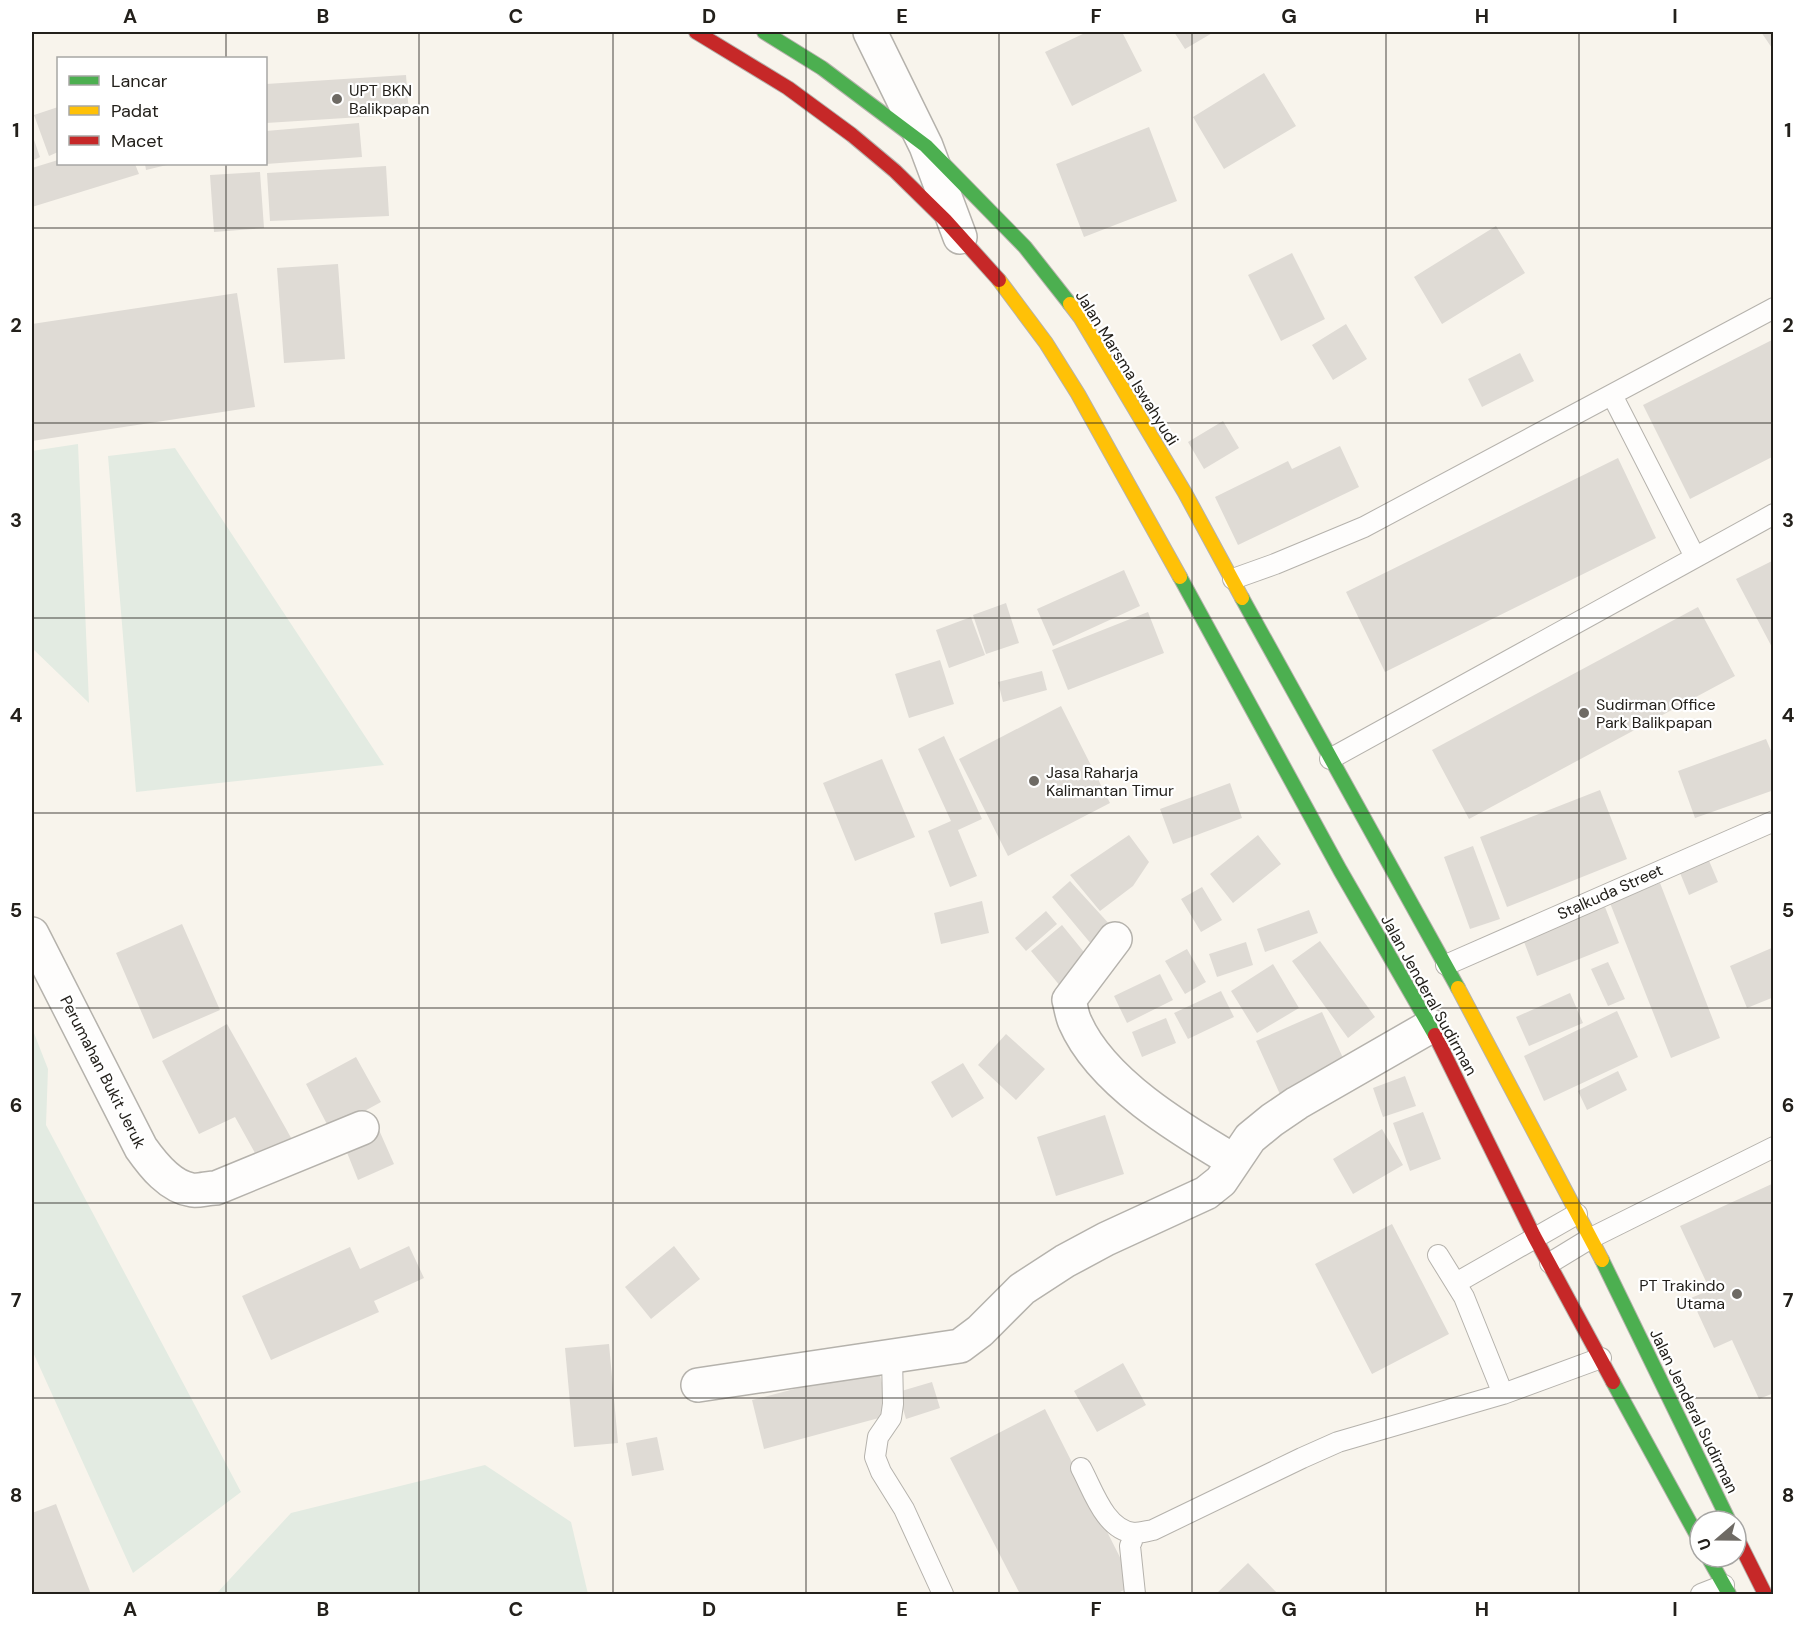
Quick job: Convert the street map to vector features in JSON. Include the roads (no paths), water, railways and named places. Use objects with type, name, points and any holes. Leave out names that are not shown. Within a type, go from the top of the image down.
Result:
[{"type":"highway","points":[[696,32],[788,88],[852,135],[895,171],[960,237]]},
{"type":"highway","name":"Jalan Marsma Iswahyudi","points":[[764,32],[822,68],[926,146],[1025,247],[1080,317],[1185,493]]},
{"type":"highway","name":"Jalan Jenderal Sudirman","points":[[960,237],[992,271],[1046,343],[1078,394],[1340,870],[1431,1026],[1534,1236],[1688,1519]]},
{"type":"highway","name":"Jalan Jenderal Sudirman","points":[[1185,493],[1233,579],[1263,639],[1446,965],[1591,1238],[1723,1509]]},
{"type":"highway","points":[[1748,1559],[1766,1594]]},
{"type":"highway","points":[[1715,1569],[1726,1590]]},
{"type":"street","points":[[870,32],[926,146],[960,237]]},
{"type":"street","name":"Perumahan Bukit Jeruk","points":[[32,934],[39,968],[141,1148],[153,1165],[171,1181],[191,1190],[216,1188],[363,1128]]},
{"type":"street","points":[[1115,939],[1069,1000],[1074,1020],[1083,1040],[1106,1067],[1144,1102],[1191,1135],[1234,1161]]},
{"type":"street","points":[[698,1385],[960,1346],[980,1331],[1022,1289],[1065,1261],[1106,1239],[1206,1193],[1221,1181],[1250,1138],[1272,1120],[1298,1102],[1431,1026]]},
{"type":"lane","points":[[1233,579],[1364,527],[1773,308]]},
{"type":"lane","points":[[1612,395],[1695,557]]},
{"type":"lane","points":[[1330,759],[1773,514]]},
{"type":"lane","name":"Stalkuda Street","points":[[1446,965],[1773,822]]},
{"type":"lane","points":[[1550,1263],[1591,1238],[1773,1147]]},
{"type":"lane","points":[[1456,1282],[1534,1236],[1577,1214]]},
{"type":"lane","points":[[1438,1255],[1456,1282],[1503,1394]]},
{"type":"lane","points":[[892,1357],[891,1418],[878,1437],[875,1457],[881,1472],[904,1509],[943,1594]]},
{"type":"lane","points":[[1081,1468],[1105,1512],[1116,1525],[1135,1533],[1153,1530],[1338,1442],[1503,1394],[1601,1358]]},
{"type":"lane","points":[[1135,1533],[1130,1546],[1135,1594]]},
{"type":"lane","points":[[1766,1594],[1773,1589]]},
{"type":"lane","points":[[1701,1594],[1726,1590]]},
{"type":"place","name":"UPT BKN Balikpapan","points":[[337,99]]},
{"type":"place","name":"Sudirman Office Park Balikpapan","points":[[1584,713]]},
{"type":"place","name":"Jasa Raharja Kalimantan Timur","points":[[1034,781]]},
{"type":"place","name":"PT Trakindo Utama","points":[[1737,1294]]}]
